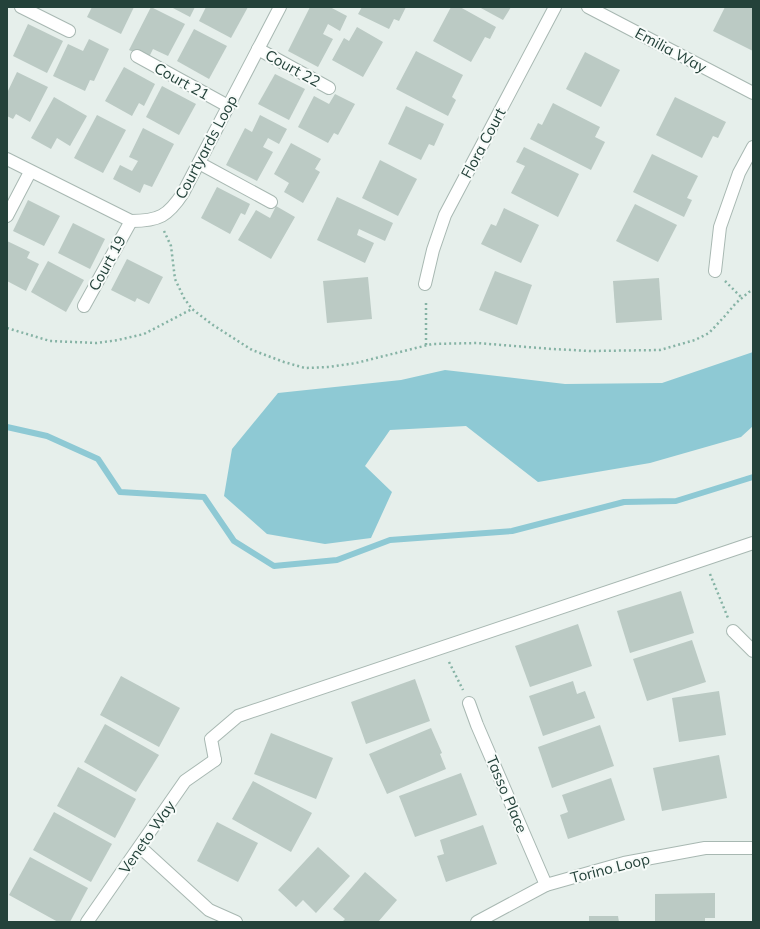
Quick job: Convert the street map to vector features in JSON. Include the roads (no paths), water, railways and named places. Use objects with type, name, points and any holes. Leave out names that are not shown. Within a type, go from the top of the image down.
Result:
[{"type":"street","points":[[21,7],[69,31]]},
{"type":"street","name":"Courtyards Loop","points":[[7,159],[30,172],[131,221],[145,221],[158,218],[174,207],[280,7]]},
{"type":"street","name":"Flora Court","points":[[425,284],[433,250],[445,215],[555,7]]},
{"type":"street","name":"Emilia Way","points":[[588,7],[753,93]]},
{"type":"street","name":"Court 22","points":[[258,49],[329,88]]},
{"type":"street","name":"Court 21","points":[[137,56],[228,106]]},
{"type":"street","points":[[715,271],[720,227],[740,174],[753,146]]},
{"type":"street","points":[[198,162],[271,202]]},
{"type":"street","points":[[7,216],[30,172]]},
{"type":"street","name":"Court 19","points":[[84,306],[131,221]]},
{"type":"street","name":"Veneto Way","points":[[87,922],[140,848],[185,781],[215,760],[211,738],[238,716],[753,543]]},
{"type":"street","points":[[733,631],[753,651]]},
{"type":"street","name":"Tasso Place","points":[[469,703],[477,725],[546,885]]},
{"type":"street","points":[[140,848],[209,910],[236,922]]},
{"type":"street","name":"Torino Loop","points":[[477,922],[546,885],[624,863],[705,848],[753,848]]},
{"type":"water","points":[[753,352],[753,426],[741,437],[650,463],[538,482],[466,426],[390,430],[365,466],[392,492],[371,538],[325,544],[267,534],[224,496],[232,449],[278,393],[401,380],[445,370],[565,384],[662,383]]},
{"type":"waterway","points":[[7,427],[47,436],[98,459],[120,492],[204,497],[234,541],[274,566],[337,560],[390,540],[512,531],[624,502],[676,501],[753,477]]}]
